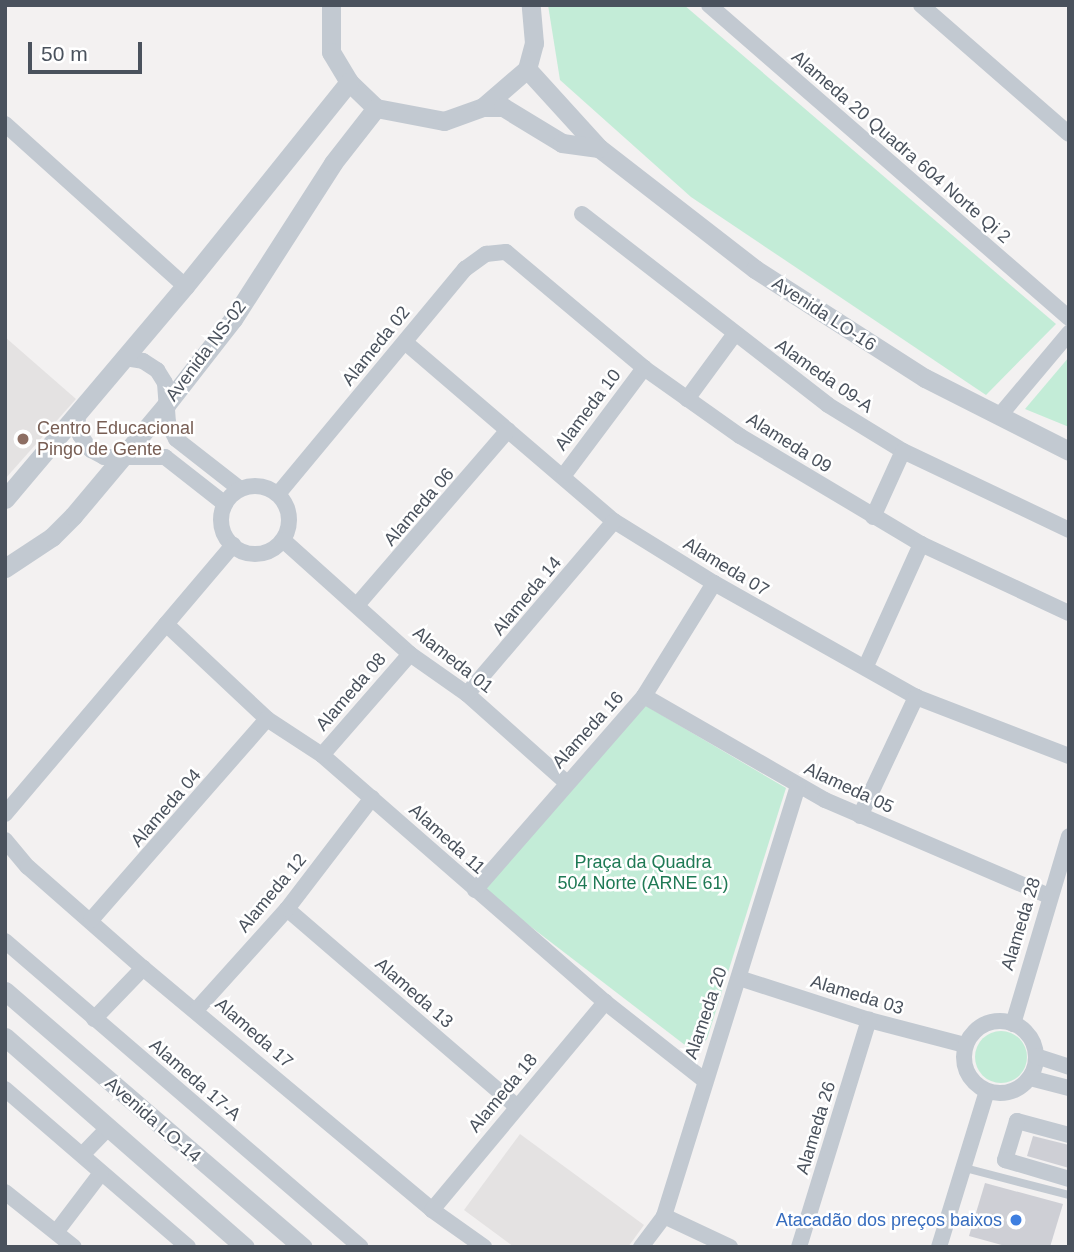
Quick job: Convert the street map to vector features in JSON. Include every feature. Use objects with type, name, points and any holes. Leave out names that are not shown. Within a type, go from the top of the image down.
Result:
[{"type":"street","points":[[331,5],[331,52],[349,82],[376,108],[444,121],[484,107],[527,69],[534,43],[531,5]]},
{"type":"street","name":"Alameda 20 Quadra 604 Norte Qi 2","points":[[709,5],[1069,318]]},
{"type":"street","points":[[921,5],[1069,134]]},
{"type":"street","name":"Avenida LO-16","points":[[527,69],[598,148],[755,269],[837,325],[925,378],[1001,414],[1069,451]]},
{"type":"street","points":[[5,499],[186,286],[349,82]]},
{"type":"street","name":"Avenida LO-16","points":[[484,107],[503,107],[562,143],[598,148]]},
{"type":"street","name":"Avenida NS-02","points":[[5,568],[52,537],[166,405],[233,319],[334,163],[376,108]]},
{"type":"street","points":[[5,124],[186,286]]},
{"type":"street","name":"Alameda 09-A","points":[[582,214],[734,335],[828,405],[903,451],[1069,530]]},
{"type":"street","name":"Alameda 02","points":[[278,494],[475,260],[506,252],[519,260]]},
{"type":"street","name":"Alameda 09","points":[[519,260],[644,368],[687,398],[873,517],[921,544],[1069,613]]},
{"type":"street","points":[[1001,414],[1069,333]]},
{"type":"street","points":[[687,398],[734,335]]},
{"type":"street","name":"Alameda 07","points":[[406,343],[614,520],[714,583],[916,696],[1069,755]]},
{"type":"street","points":[[125,358],[143,360],[157,370],[165,383],[166,405],[176,439],[240,489]]},
{"type":"street","name":"Alameda 10","points":[[564,475],[644,368]]},
{"type":"street","points":[[77,416],[80,435],[91,450],[122,457],[165,457],[225,504]]},
{"type":"street","name":"Alameda 06","points":[[357,606],[508,430]]},
{"type":"street","points":[[873,517],[903,451]]},
{"type":"street","points":[[260,486],[278,494],[290,521],[283,540],[265,552],[242,551],[233,545],[221,526],[225,504],[240,489],[260,486]]},
{"type":"street","name":"Alameda 14","points":[[467,694],[614,520]]},
{"type":"street","name":"Alameda 01","points":[[283,540],[410,653],[467,694],[567,783]]},
{"type":"street","points":[[866,666],[921,544]]},
{"type":"street","points":[[5,814],[31,780],[233,545]]},
{"type":"street","name":"Alameda 16","points":[[475,890],[644,696],[714,583]]},
{"type":"street","name":"Alameda 11","points":[[166,624],[267,719],[322,755],[604,1002],[704,1080]]},
{"type":"street","name":"Alameda 08","points":[[322,755],[410,653]]},
{"type":"street","name":"Alameda 05","points":[[644,696],[798,787],[1049,896]]},
{"type":"street","points":[[860,816],[916,696]]},
{"type":"street","name":"Alameda 04","points":[[91,920],[267,719]]},
{"type":"street","name":"Alameda 20","points":[[641,1247],[664,1216],[704,1080],[739,978],[798,787]]},
{"type":"street","name":"Alameda 12","points":[[197,1009],[287,909],[372,798]]},
{"type":"street","name":"Alameda 28","points":[[1013,1024],[1069,836]]},
{"type":"street","name":"Alameda 17","points":[[5,841],[28,867],[143,968],[197,1009],[432,1210],[484,1247]]},
{"type":"street","name":"Alameda 13","points":[[287,909],[516,1106]]},
{"type":"street","name":"Alameda 17-A","points":[[5,941],[361,1247]]},
{"type":"street","points":[[94,1019],[143,968]]},
{"type":"street","name":"Alameda 03","points":[[739,978],[869,1020],[965,1045]]},
{"type":"street","name":"Avenida LO-14","points":[[5,991],[303,1247]]},
{"type":"street","name":"Alameda 18","points":[[432,1210],[604,1002]]},
{"type":"street","name":"Alameda 26","points":[[799,1247],[869,1020]]},
{"type":"street","points":[[990,1022],[1013,1024],[1029,1037],[1036,1056],[1030,1078],[1014,1091],[987,1091],[968,1075],[965,1045],[990,1022]]},
{"type":"street","name":"Avenida LO-14","points":[[5,1037],[106,1130],[245,1247]]},
{"type":"street","points":[[1036,1056],[1069,1067]]},
{"type":"street","points":[[1030,1078],[1069,1088]]},
{"type":"street","points":[[5,1089],[188,1247]]},
{"type":"street","points":[[939,1247],[987,1091]]},
{"type":"street","points":[[1069,1135],[1017,1121],[1005,1160],[1069,1179]]},
{"type":"street","points":[[83,1154],[106,1130]]},
{"type":"street","points":[[57,1231],[101,1173]]},
{"type":"street","points":[[6,1193],[74,1247]]},
{"type":"street","points":[[664,1216],[730,1247]]},
{"type":"lane","points":[[965,1168],[1069,1195]]},
{"type":"shaded area","name":"Centro Educacional Pingo de Gente","points":[[5,337],[76,399],[5,479]]},
{"type":"shaded area","points":[[520,1134],[644,1225],[628,1247],[514,1247],[464,1210]]},
{"type":"green space","points":[[548,5],[684,5],[1056,324],[986,395],[691,197],[560,80]]},
{"type":"green space","points":[[1069,357],[1069,427],[1025,409]]},
{"type":"green space","name":"Praça da Quadra 504 Norte (ARNE 61)","points":[[643,704],[786,788],[707,1039],[694,1052],[483,890]]},
{"type":"green space","points":[[1001,1031],[1020,1038],[1027,1057],[1020,1076],[1001,1083],[982,1076],[975,1057],[982,1038]]},
{"type":"building","points":[[1033,1136],[1069,1145],[1069,1168],[1027,1156]]},
{"type":"building","name":"Atacadão dos preços baixos","points":[[985,1183],[1063,1204],[1050,1247],[1009,1247],[969,1236]]},
{"type":"place","name":"Centro Educacional Pingo de Gente","points":[[23,439]]},
{"type":"place","name":"Atacadão dos preços baixos","points":[[1016,1220]]}]
